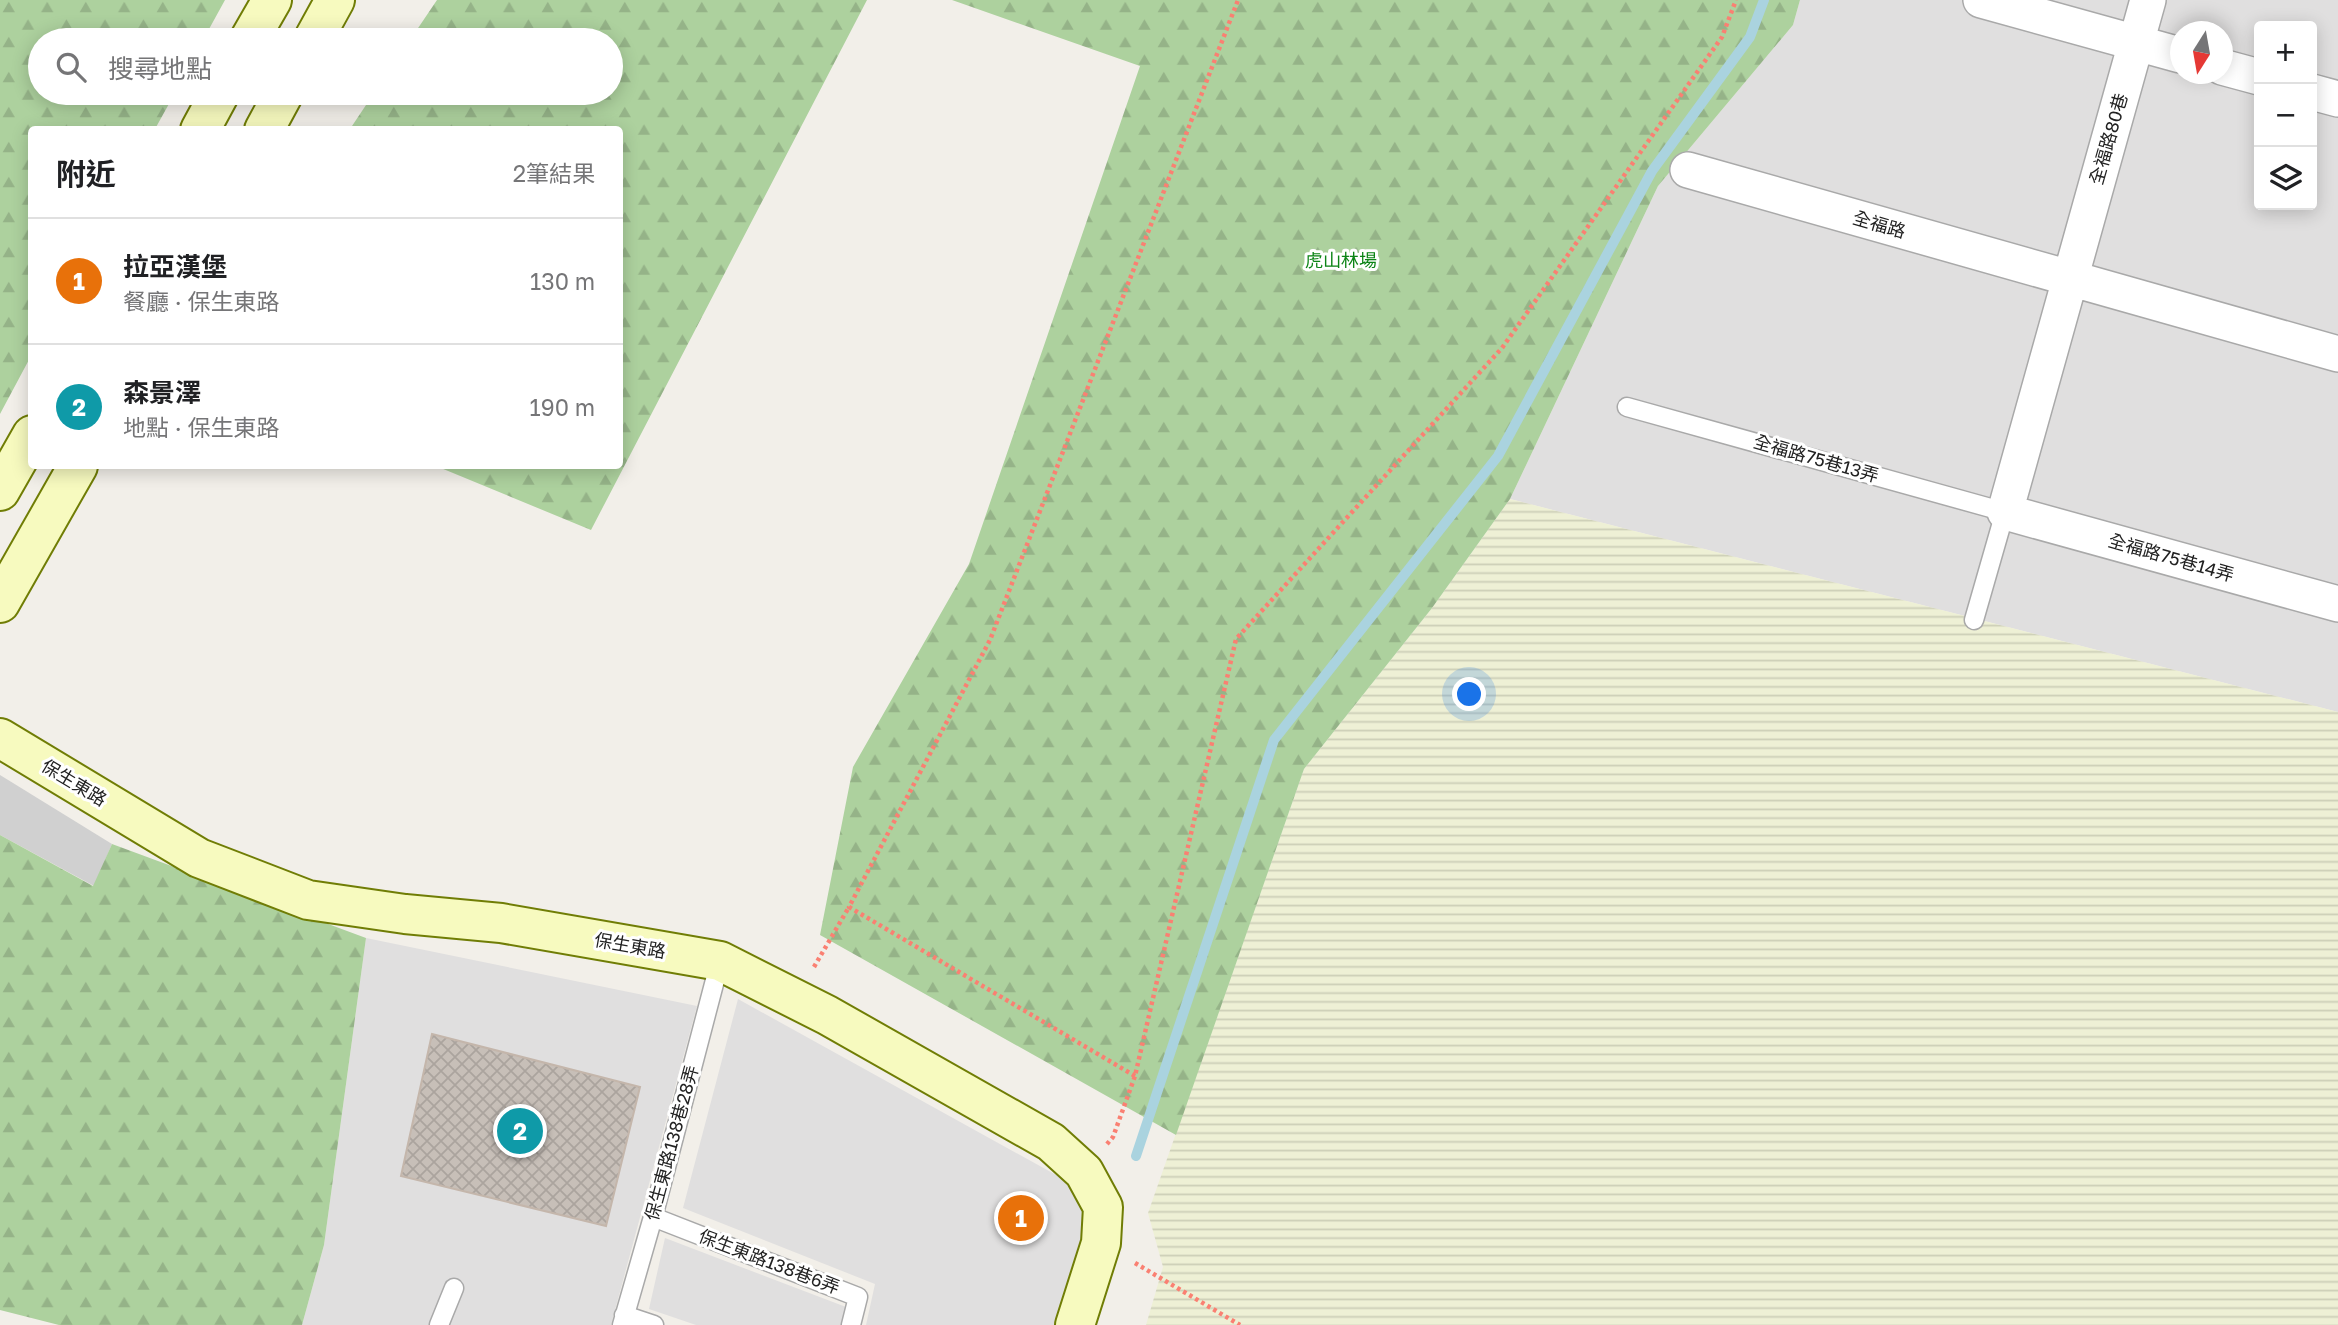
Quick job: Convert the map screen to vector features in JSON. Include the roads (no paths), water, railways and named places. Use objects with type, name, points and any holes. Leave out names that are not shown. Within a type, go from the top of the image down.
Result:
[{"type":"street","points":[[257,28],[272,0]]},
{"type":"street","points":[[320,28],[335,0]]},
{"type":"street","points":[[1981,0],[2170,52]]},
{"type":"street","name":"全福路80巷","points":[[2070,279],[2148,0]]},
{"type":"street","points":[[2233,69],[2254,76]]},
{"type":"street","points":[[2317,93],[2338,99]]},
{"type":"street","points":[[202,126],[214,105]]},
{"type":"street","points":[[266,126],[278,105]]},
{"type":"street","name":"全福路","points":[[1688,170],[2338,355]]},
{"type":"street","points":[[2005,512],[2070,279]]},
{"type":"street","points":[[0,491],[28,442]]},
{"type":"street","points":[[0,603],[76,469]]},
{"type":"street","name":"全福路75巷14弄","points":[[2005,512],[2338,604]]},
{"type":"street","name":"保生東路","points":[[0,738],[200,858],[308,900],[405,914],[501,923],[720,961],[776,989],[1051,1142],[1084,1172],[1103,1207],[1101,1243],[1075,1325]]},
{"type":"lane","name":"全福路75巷13弄","points":[[1627,407],[2005,512]]},
{"type":"lane","points":[[1974,620],[2005,512]]},
{"type":"lane","name":"保生東路138巷28弄","points":[[623,1320],[720,961]]},
{"type":"lane","name":"保生東路138巷6弄","points":[[653,1217],[858,1297],[851,1325]]},
{"type":"lane","points":[[439,1325],[454,1288]]},
{"type":"lane","points":[[623,1320],[653,1325]]},
{"type":"waterway","points":[[1136,1156],[1274,740],[1498,456],[1652,171],[1750,37],[1764,0]]},
{"type":"place","name":"森景澤","points":[[520,1131]]},
{"type":"place","name":"拉亞漢堡","points":[[1021,1218]]},
{"type":"park label","name":"虎山林場","points":[[1341,261]]}]
